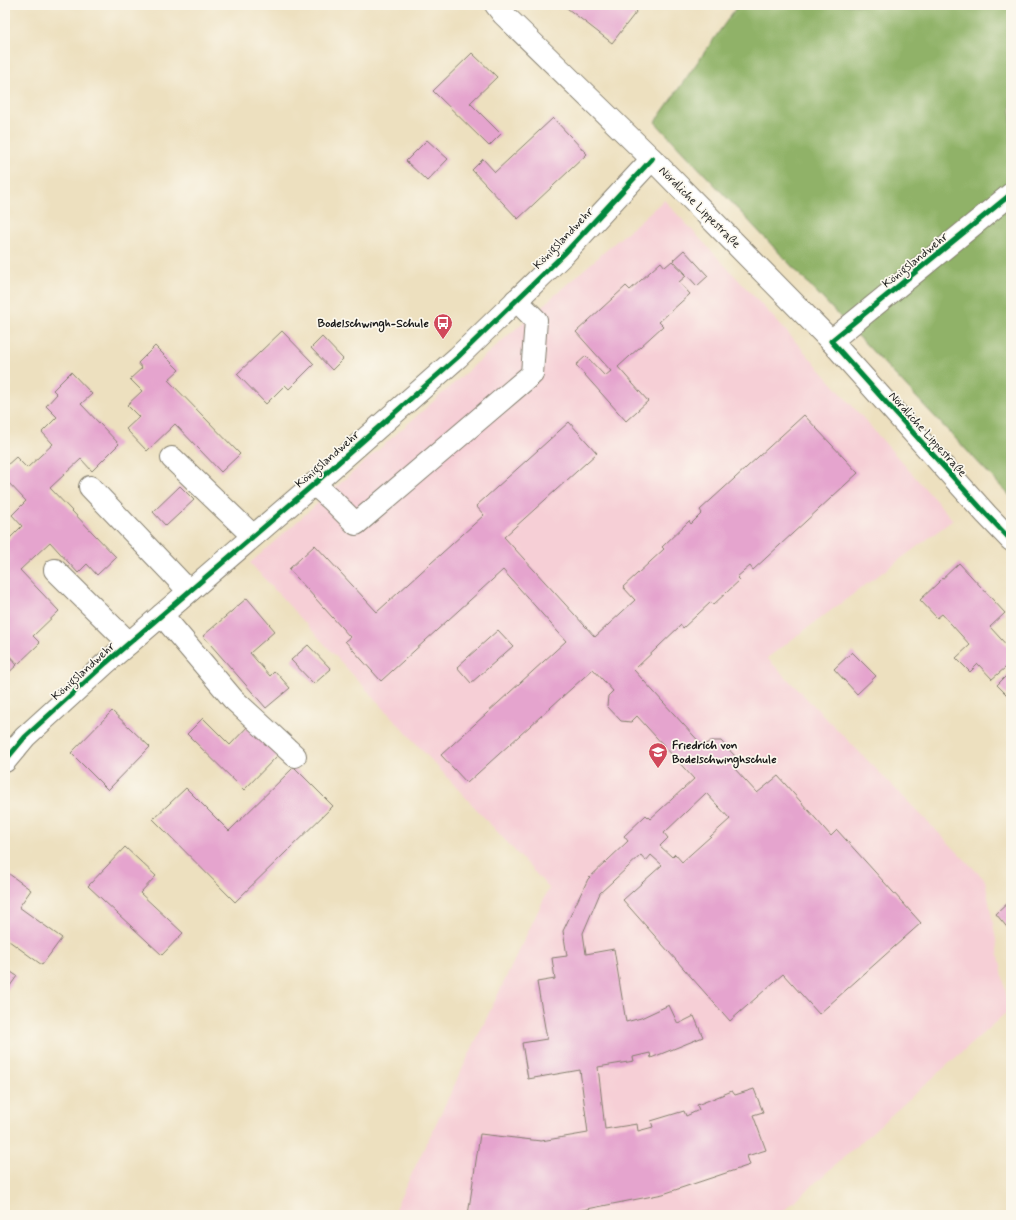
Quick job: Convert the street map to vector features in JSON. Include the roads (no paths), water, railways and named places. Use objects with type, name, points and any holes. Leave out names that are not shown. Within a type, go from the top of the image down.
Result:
[{"type":"street","name":"Nördliche Lippestraße","points":[[496,5],[503,14],[652,159],[831,341],[1011,540]]},
{"type":"street","name":"Königslandwehr","points":[[5,761],[25,737],[128,643],[314,484],[458,357],[564,254],[652,159]]},
{"type":"street","name":"Königslandwehr","points":[[831,341],[1011,194]]},
{"type":"street","points":[[314,484],[356,524],[532,374],[536,320],[516,300]]},
{"type":"street","points":[[172,458],[253,536]]},
{"type":"street","points":[[90,488],[189,591]]},
{"type":"street","points":[[55,570],[128,643]]},
{"type":"street","points":[[162,615],[233,699],[295,756]]},
{"type":"place","name":"Bodelschwingh-Schule","points":[[443,340]]},
{"type":"place","name":"Friedrich von Bodelschwinghschule","points":[[658,769]]}]
